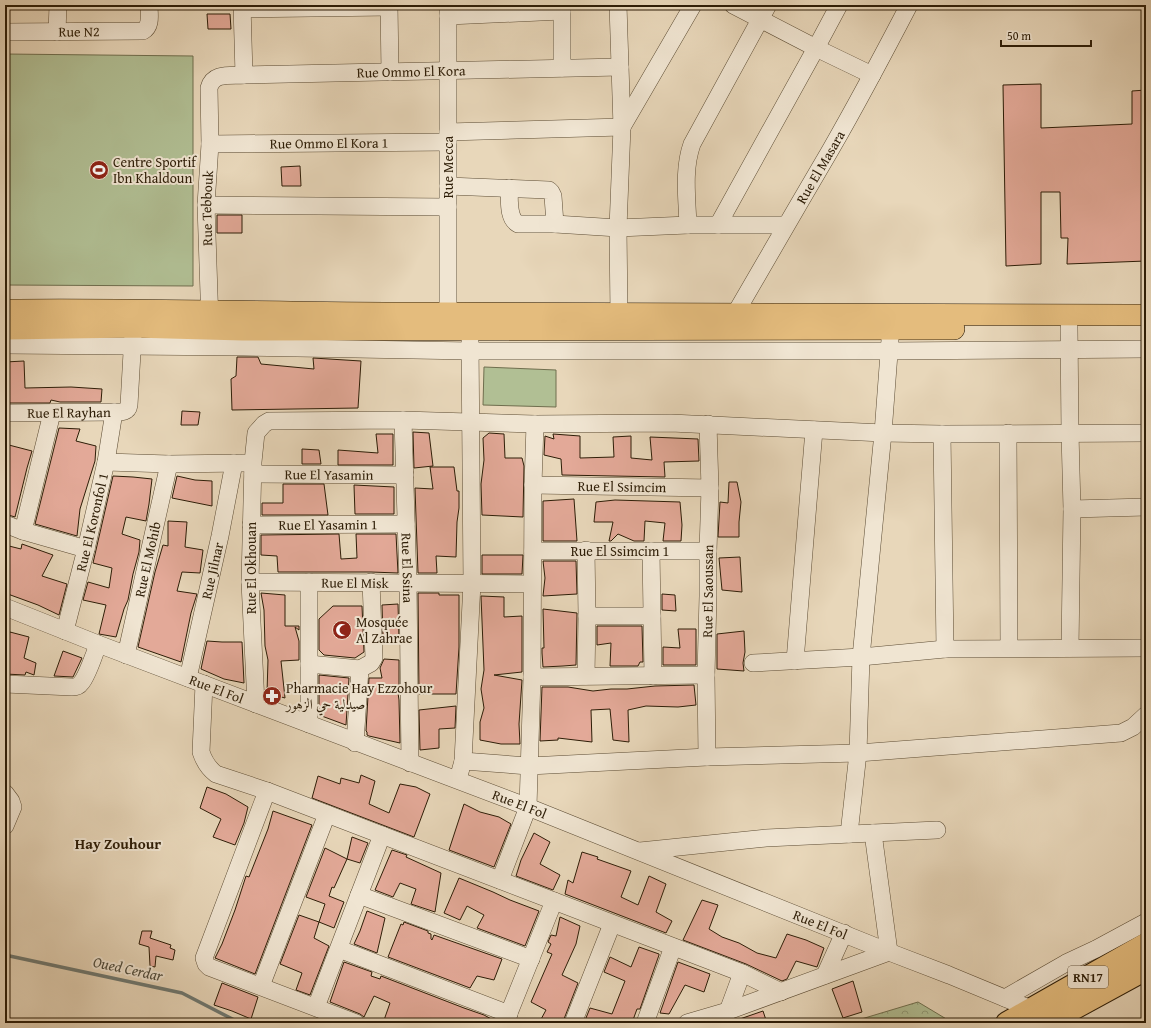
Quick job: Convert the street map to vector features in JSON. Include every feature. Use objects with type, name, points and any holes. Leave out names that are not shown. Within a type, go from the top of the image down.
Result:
[{"type":"highway","name":"RN17","points":[[1007,1023],[1146,944]]},
{"type":"highway","name":"RN17","points":[[1050,1022],[1146,969]]},
{"type":"main road","points":[[5,310],[134,328]]},
{"type":"main road","points":[[5,329],[134,328],[210,320],[734,321],[813,313],[1007,316],[1146,315]]},
{"type":"main road","points":[[210,320],[244,338],[458,321],[619,314],[891,330],[1069,328],[1146,329]]},
{"type":"street","points":[[57,32],[58,5]]},
{"type":"street","name":"Rue N2","points":[[5,32],[143,31],[148,28],[150,5]]},
{"type":"street","points":[[618,5],[622,127],[618,228],[619,314]]},
{"type":"street","points":[[622,127],[693,5]]},
{"type":"street","points":[[733,5],[764,12],[816,48],[872,75]]},
{"type":"street","points":[[718,225],[839,5]]},
{"type":"street","name":"Rue El Masara","points":[[734,321],[786,224],[832,148],[909,5]]},
{"type":"street","points":[[244,75],[242,7],[389,6],[390,72]]},
{"type":"street","points":[[448,11],[562,8],[562,68]]},
{"type":"street","name":"Rue Mecca","points":[[448,11],[448,207],[458,321],[471,351],[470,422],[472,583],[462,762],[458,781]]},
{"type":"street","points":[[688,225],[687,165],[692,144],[764,12]]},
{"type":"street","name":"Rue Ommo El Kora","points":[[209,88],[210,82],[220,76],[620,67]]},
{"type":"street","name":"Rue Tebbouk","points":[[209,88],[210,144],[206,205],[210,320]]},
{"type":"street","name":"Rue Ommo El Kora 1","points":[[210,144],[448,137],[622,127]]},
{"type":"street","points":[[448,186],[549,190],[552,196],[555,224]]},
{"type":"street","points":[[509,188],[511,216],[518,224],[555,224],[618,228],[688,225],[786,224]]},
{"type":"street","points":[[206,205],[448,207]]},
{"type":"street","points":[[5,345],[134,328],[244,338],[471,351],[890,351],[1146,349]]},
{"type":"street","name":"Rue El Rayhan","points":[[5,413],[125,411],[128,409],[129,405],[134,328]]},
{"type":"street","points":[[1069,328],[1072,509],[1070,648]]},
{"type":"street","points":[[849,834],[858,753],[861,657],[883,433],[891,330]]},
{"type":"street","name":"Rue El Koronfol 1","points":[[65,631],[106,462],[114,412]]},
{"type":"street","points":[[24,531],[52,413]]},
{"type":"street","points":[[403,420],[535,424],[708,424],[883,433],[1146,433]]},
{"type":"street","name":"Rue El Okhouan","points":[[256,704],[250,582],[253,468],[256,433],[269,421],[403,420]]},
{"type":"street","name":"Rue El Ssina","points":[[403,420],[408,583],[410,763]]},
{"type":"street","points":[[500,880],[528,808],[532,677],[533,485],[535,424]]},
{"type":"street","name":"Rue El Saoussan","points":[[707,757],[706,675],[710,488],[708,424]]},
{"type":"street","points":[[795,661],[814,430]]},
{"type":"street","points":[[1008,433],[1009,648]]},
{"type":"street","points":[[942,434],[945,649]]},
{"type":"street","name":"Rue El Yasamin","points":[[106,462],[169,464],[234,463],[253,468],[405,475]]},
{"type":"street","name":"Rue Jilnar","points":[[188,678],[220,536],[234,463]]},
{"type":"street","name":"Rue El Mohib","points":[[126,655],[169,464]]},
{"type":"street","name":"Rue El Ssimcim","points":[[533,485],[710,488]]},
{"type":"street","points":[[1072,509],[1146,507]]},
{"type":"street","points":[[5,524],[86,549]]},
{"type":"street","name":"Rue El Yasamin 1","points":[[251,525],[406,524]]},
{"type":"street","points":[[586,550],[586,676]]},
{"type":"street","points":[[651,550],[653,676]]},
{"type":"street","name":"Rue El Ssimcim 1","points":[[533,551],[708,551]]},
{"type":"street","name":"Rue El Misk","points":[[250,582],[532,584]]},
{"type":"street","points":[[309,582],[309,724]]},
{"type":"street","points":[[309,664],[360,669],[371,663],[374,658],[371,582]]},
{"type":"street","name":"Rue El Fol","points":[[5,607],[126,655],[528,808],[844,933],[1030,1009]]},
{"type":"street","points":[[587,616],[652,616]]},
{"type":"street","points":[[5,684],[77,686],[81,684],[98,644]]},
{"type":"street","points":[[753,663],[861,657],[945,649],[1146,648]]},
{"type":"street","points":[[355,743],[360,669]]},
{"type":"street","points":[[532,677],[706,675]]},
{"type":"street","points":[[204,684],[201,752],[204,761],[216,774],[267,791],[500,880],[742,974],[781,992]]},
{"type":"street","points":[[462,762],[529,766],[707,757],[858,753],[1122,733],[1133,727],[1146,715]]},
{"type":"street","points":[[267,791],[204,958],[206,964],[209,967],[356,1023]]},
{"type":"street","points":[[5,793],[11,801],[13,807],[5,826]]},
{"type":"street","points":[[261,986],[328,814]]},
{"type":"street","points":[[636,851],[766,838],[937,830]]},
{"type":"street","points":[[687,1023],[728,1011],[889,952],[873,833]]},
{"type":"street","points":[[316,1008],[382,835]]},
{"type":"street","points":[[359,895],[531,959]]},
{"type":"street","points":[[338,949],[507,1019],[554,901]]},
{"type":"street","points":[[1006,998],[1066,963],[1096,949],[1146,922]]},
{"type":"street","points":[[573,1023],[612,924]]},
{"type":"street","points":[[825,975],[844,933]]},
{"type":"street","points":[[645,1023],[672,947]]},
{"type":"street","points":[[728,1011],[742,974]]},
{"type":"green space","name":"Centre Sportif Ibn Khaldoun","points":[[5,54],[193,56],[193,286],[5,285]]},
{"type":"green space","points":[[484,367],[556,370],[556,407],[483,405]]},
{"type":"green space","points":[[918,1002],[948,1020],[945,1023],[848,1023]]},
{"type":"building","points":[[207,14],[230,14],[231,29],[208,29]]},
{"type":"building","points":[[1041,84],[1041,128],[1132,124],[1132,91],[1146,90],[1146,261],[1067,264],[1068,238],[1061,238],[1060,192],[1041,192],[1041,264],[1006,266],[1003,85]]},
{"type":"building","points":[[300,166],[301,186],[282,186],[281,167]]},
{"type":"building","points":[[217,215],[242,215],[242,233],[217,233]]},
{"type":"building","points":[[237,357],[258,357],[261,364],[314,369],[313,358],[361,361],[358,408],[232,410],[231,379],[236,376]]},
{"type":"building","points":[[24,361],[25,388],[71,387],[102,389],[101,402],[60,402],[51,400],[50,403],[5,403],[5,362]]},
{"type":"building","points":[[182,411],[200,412],[198,425],[181,425]]},
{"type":"building","points":[[59,428],[80,429],[76,441],[96,446],[95,461],[80,509],[77,536],[35,524]]},
{"type":"building","points":[[413,432],[429,433],[433,466],[414,468]]},
{"type":"building","points":[[489,433],[504,434],[505,458],[522,458],[524,466],[523,517],[482,515],[481,484],[484,460],[483,438]]},
{"type":"building","points":[[376,434],[393,434],[393,465],[338,465],[338,450],[378,453]]},
{"type":"building","points":[[553,434],[580,436],[580,458],[614,457],[613,437],[631,436],[631,458],[652,460],[650,437],[698,439],[699,461],[664,462],[665,477],[562,475],[561,459],[544,455],[545,436],[554,439]]},
{"type":"building","points":[[5,444],[32,451],[15,517],[5,514]]},
{"type":"building","points":[[302,449],[319,450],[321,464],[302,464]]},
{"type":"building","points":[[430,467],[454,467],[457,491],[459,491],[456,557],[436,556],[437,573],[418,573],[415,488],[433,489]]},
{"type":"building","points":[[113,476],[152,479],[146,521],[126,517],[122,534],[140,540],[139,552],[128,600],[116,637],[99,634],[106,605],[83,600],[88,582],[109,588],[112,568],[93,563]]},
{"type":"building","points":[[177,476],[195,480],[212,481],[212,506],[172,498]]},
{"type":"building","points":[[729,482],[737,482],[741,502],[739,537],[718,537],[720,502],[728,503]]},
{"type":"building","points":[[283,484],[324,484],[328,515],[262,515],[262,503],[283,503]]},
{"type":"building","points":[[354,485],[394,487],[394,514],[355,514]]},
{"type":"building","points":[[574,499],[577,541],[543,541],[543,501]]},
{"type":"building","points":[[615,500],[680,502],[682,525],[681,541],[663,541],[665,523],[645,521],[644,541],[634,541],[618,534],[611,541],[609,541],[613,522],[594,522],[596,502]]},
{"type":"building","points":[[168,521],[187,522],[185,547],[203,550],[200,573],[182,572],[177,591],[197,594],[191,613],[181,662],[138,647],[155,572],[163,545],[168,546]]},
{"type":"building","points":[[339,534],[341,559],[357,558],[356,534],[396,534],[398,573],[278,572],[277,556],[261,555],[261,535]]},
{"type":"building","points":[[22,544],[53,555],[42,576],[67,584],[59,615],[38,605],[5,593],[5,545],[21,549]]},
{"type":"building","points":[[482,555],[523,555],[522,574],[482,574]]},
{"type":"building","points":[[740,557],[742,592],[722,590],[719,558]]},
{"type":"building","points":[[543,561],[576,561],[577,594],[543,596],[545,578]]},
{"type":"building","points":[[261,593],[285,595],[285,626],[299,626],[299,630],[295,627],[299,641],[299,660],[281,661],[285,698],[267,693],[268,660],[265,646],[264,610]]},
{"type":"building","points":[[418,593],[459,595],[459,647],[456,694],[419,694]]},
{"type":"building","points":[[662,594],[675,595],[676,611],[662,610]]},
{"type":"building","points":[[481,596],[504,597],[504,617],[522,616],[522,672],[494,675],[522,680],[519,724],[520,744],[501,744],[480,740],[480,722],[484,708],[481,689],[484,670]]},
{"type":"building","points":[[398,604],[399,638],[383,638],[382,605]]},
{"type":"building","name":"Mosquée Al Zahrae","points":[[333,606],[362,606],[364,652],[355,658],[324,655],[319,650],[319,619]]},
{"type":"building","points":[[543,609],[577,613],[576,665],[543,667]]},
{"type":"building","points":[[597,626],[642,626],[643,662],[640,662],[638,666],[610,666],[611,643],[597,645]]},
{"type":"building","points":[[678,629],[696,629],[696,665],[663,665],[663,647],[680,648]]},
{"type":"building","points":[[744,631],[744,671],[717,669],[717,634]]},
{"type":"building","points":[[10,632],[29,637],[24,658],[36,663],[34,675],[26,672],[25,675],[5,674],[5,644]]},
{"type":"building","points":[[207,641],[242,642],[244,683],[224,679],[201,669]]},
{"type":"building","points":[[63,651],[82,658],[73,677],[54,676]]},
{"type":"building","points":[[384,659],[399,660],[398,693],[400,743],[369,736],[367,735],[366,731],[369,678],[382,678],[380,668]]},
{"type":"building","points":[[319,675],[349,678],[346,725],[319,715]]},
{"type":"building","points":[[694,685],[696,705],[678,707],[646,706],[628,710],[629,742],[613,740],[610,709],[591,710],[592,742],[558,738],[558,740],[540,741],[542,687],[568,687],[593,691],[655,686]]},
{"type":"building","points":[[456,706],[455,728],[439,729],[439,748],[420,750],[419,710]]},
{"type":"building","points":[[361,775],[375,781],[369,804],[389,813],[400,784],[416,787],[430,794],[414,837],[312,798],[318,776],[340,784],[341,778],[359,783]]},
{"type":"building","points":[[207,787],[226,794],[248,807],[244,823],[235,845],[213,837],[221,819],[200,808]]},
{"type":"building","points":[[464,804],[480,812],[499,817],[511,824],[494,867],[449,850]]},
{"type":"building","points":[[273,811],[312,825],[255,974],[215,958],[235,910],[246,876],[249,877],[268,829]]},
{"type":"building","points":[[534,833],[550,842],[540,864],[560,875],[553,890],[516,876],[521,860]]},
{"type":"building","points":[[352,837],[368,843],[360,863],[347,859]]},
{"type":"building","points":[[325,848],[347,859],[334,888],[332,887],[329,896],[344,902],[334,928],[319,922],[325,904],[306,897]]},
{"type":"building","points":[[392,850],[407,855],[406,857],[441,873],[435,912],[411,904],[416,889],[400,883],[393,897],[375,890]]},
{"type":"building","points":[[582,852],[631,871],[621,897],[638,905],[649,876],[666,884],[656,912],[672,921],[666,933],[565,894],[568,880],[573,883]]},
{"type":"building","points":[[459,878],[539,911],[525,946],[477,928],[484,915],[467,906],[460,920],[444,913]]},
{"type":"building","points":[[702,900],[718,905],[709,929],[722,937],[739,943],[757,953],[776,958],[787,934],[806,940],[824,948],[817,967],[796,961],[787,979],[782,981],[746,964],[683,940]]},
{"type":"building","points":[[367,911],[385,918],[377,953],[354,944]]},
{"type":"building","points":[[299,915],[319,922],[314,938],[329,946],[310,995],[296,990],[302,973],[280,964]]},
{"type":"building","points":[[560,917],[580,926],[576,944],[562,975],[578,983],[563,1023],[539,1023],[546,1010],[531,1002],[552,954],[547,952],[551,944],[548,942],[551,935],[556,936]]},
{"type":"building","points":[[404,922],[428,931],[428,933],[431,934],[432,940],[434,935],[502,959],[494,980],[477,976],[470,988],[388,957],[401,924],[403,925]]},
{"type":"building","points":[[142,931],[152,931],[150,938],[171,945],[170,948],[175,950],[173,960],[156,956],[155,967],[150,966],[149,947],[139,944]]},
{"type":"building","points":[[639,947],[659,955],[640,1009],[637,1009],[633,1023],[584,1023],[590,1008],[612,1014],[625,981],[604,972],[610,957],[631,967]]},
{"type":"building","points":[[344,962],[372,972],[371,976],[380,979],[381,976],[484,1015],[495,1021],[495,1023],[383,1023],[390,1003],[374,996],[364,1017],[330,1002]]},
{"type":"building","points":[[678,962],[710,974],[704,992],[685,985],[669,1014],[660,1013]]},
{"type":"building","points":[[853,981],[862,1012],[843,1018],[832,989]]},
{"type":"building","points":[[222,983],[258,997],[251,1019],[214,1005]]},
{"type":"building","points":[[763,1011],[767,1023],[734,1023],[734,1021]]},
{"type":"waterway","name":"Oued Cerdar","points":[[5,955],[182,993],[240,1023]]},
{"type":"place","name":"Centre Sportif Ibn Khaldoun","points":[[99,170]]},
{"type":"place","name":"Mosquée Al Zahrae","points":[[342,630]]},
{"type":"place","name":"Pharmacie Hay Ezzohour صيدلية حي الزهور","points":[[272,696]]},
{"type":"district","name":"Hay Zouhour","points":[[118,844]]}]
